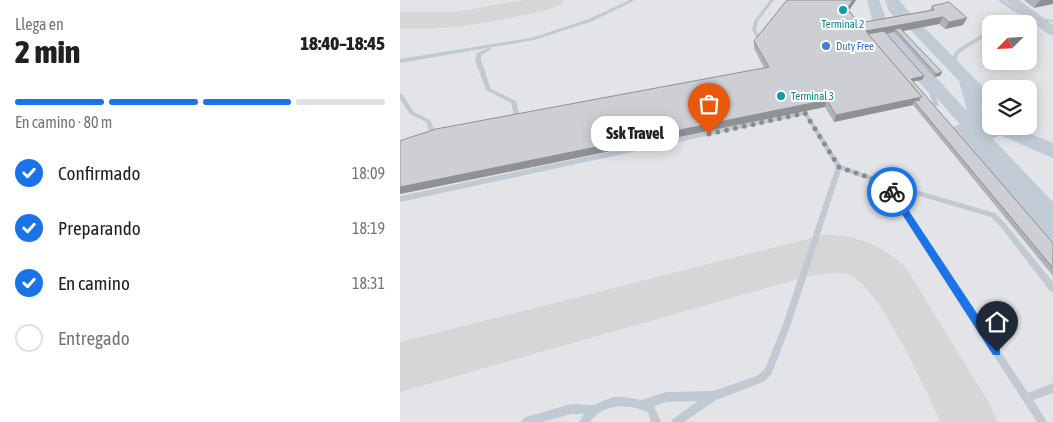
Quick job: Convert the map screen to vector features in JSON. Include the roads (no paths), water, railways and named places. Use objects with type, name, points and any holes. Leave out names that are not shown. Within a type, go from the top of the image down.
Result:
[{"type":"street","points":[[893,0],[982,96]]},
{"type":"street","points":[[1011,0],[1042,20],[1053,30]]},
{"type":"street","points":[[870,23],[866,5],[877,2],[879,19],[888,34],[940,101],[960,134],[1053,239]]},
{"type":"street","points":[[966,79],[974,110],[982,120]]},
{"type":"street","points":[[918,80],[961,118],[982,125]]},
{"type":"street","points":[[982,134],[977,140],[983,150],[1053,227]]},
{"type":"street","points":[[993,135],[1053,216]]},
{"type":"street","points":[[994,135],[1053,200]]},
{"type":"street","points":[[1017,135],[1053,152]]},
{"type":"street","points":[[1026,135],[1053,152]]},
{"type":"lane","points":[[517,116],[514,102],[489,90],[478,60],[479,54],[486,50],[580,24],[633,0]]},
{"type":"lane","points":[[766,52],[754,30],[756,21],[772,0]]},
{"type":"lane","points":[[1000,0],[1013,9],[1042,20]]},
{"type":"lane","points":[[877,2],[891,10],[918,36],[931,43]]},
{"type":"lane","points":[[952,65],[960,50],[982,37]]},
{"type":"lane","points":[[400,61],[507,44]]},
{"type":"lane","points":[[400,95],[412,113],[428,121],[433,134]]},
{"type":"lane","points":[[400,199],[805,113],[839,167],[885,183],[993,215],[1053,288]]},
{"type":"lane","points":[[508,118],[526,114]]},
{"type":"lane","points":[[676,422],[713,396],[760,379],[768,372],[787,324],[839,167]]},
{"type":"lane","points":[[885,183],[1042,422]]},
{"type":"lane","points":[[1027,398],[1053,388]]},
{"type":"lane","points":[[642,405],[666,397],[713,396]]},
{"type":"lane","points":[[526,422],[571,409],[594,409],[609,402],[642,405],[651,409],[656,422]]},
{"type":"lane","points":[[584,422],[594,409]]},
{"type":"place","name":"Terminal 2","points":[[843,10]]},
{"type":"place","name":"Duty Free","points":[[826,46]]},
{"type":"place","name":"Terminal 3","points":[[781,96]]},
{"type":"place","name":"Ssk Travel","points":[[709,134]]}]
